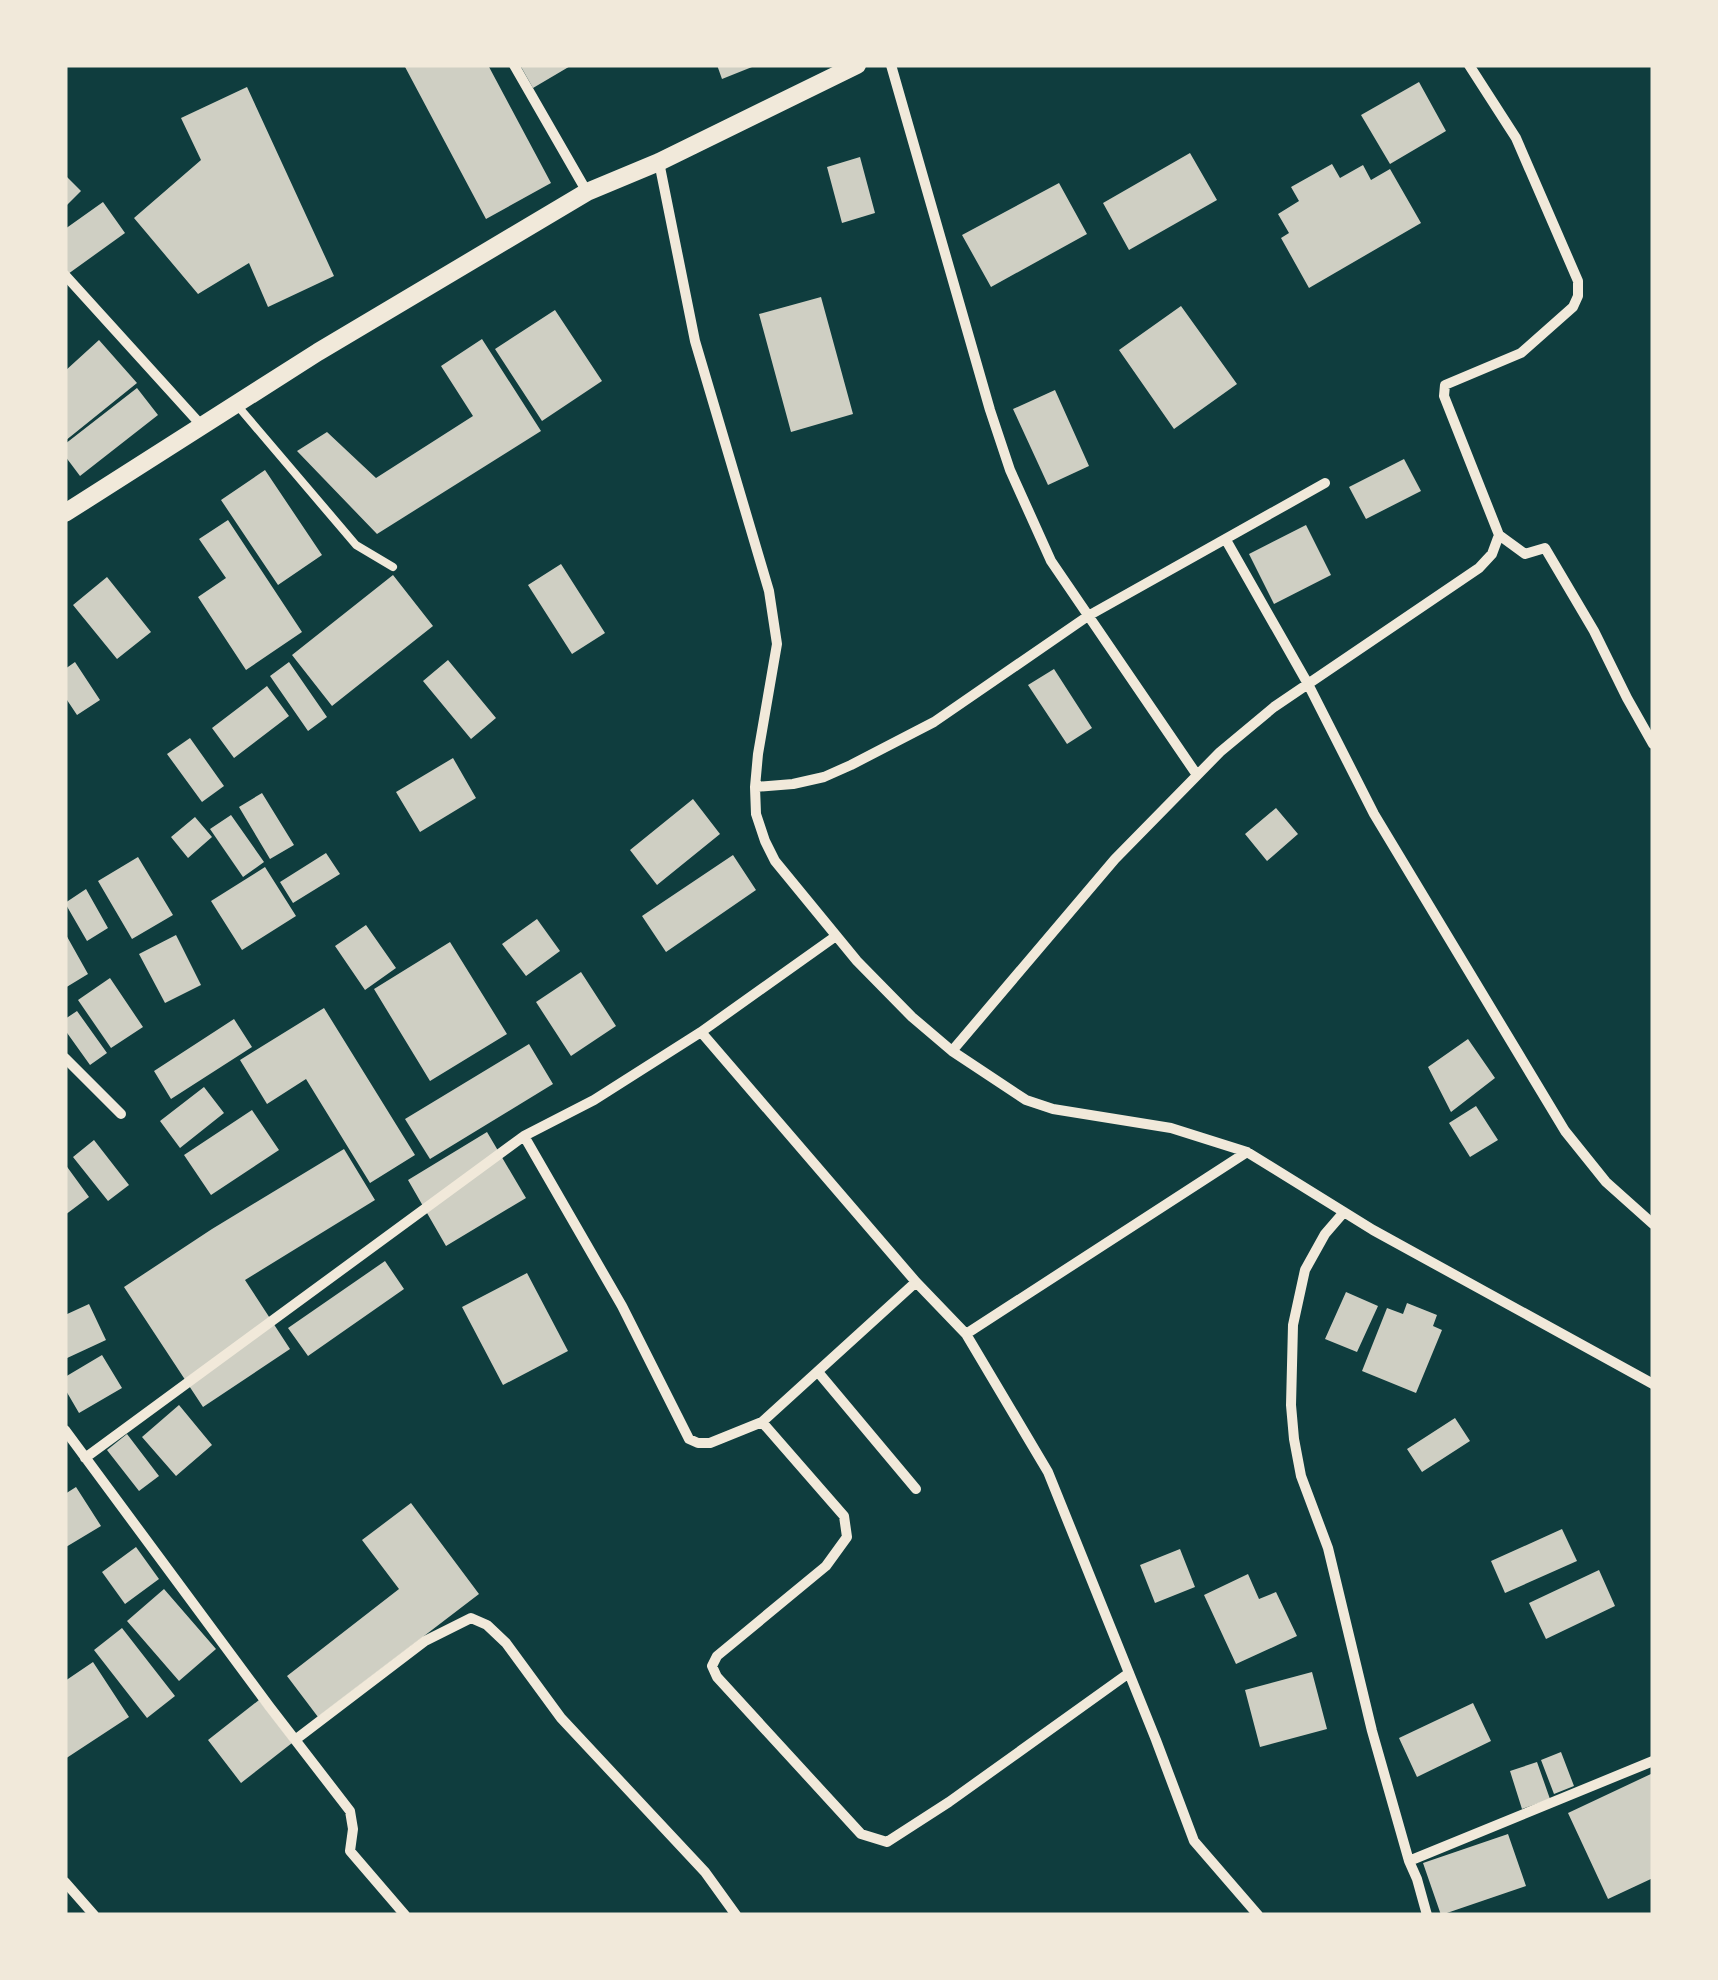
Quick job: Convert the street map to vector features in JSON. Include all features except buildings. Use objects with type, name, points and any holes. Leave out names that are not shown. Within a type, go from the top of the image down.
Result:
[{"type":"street","points":[[514,65],[586,192]]},
{"type":"street","points":[[65,514],[318,352],[586,192],[658,162],[857,65]]},
{"type":"street","points":[[892,65],[1010,470],[1052,561],[1198,775]]},
{"type":"street","points":[[1469,65],[1516,138],[1578,281],[1578,296],[1573,307],[1522,353],[1445,386],[1444,396],[1499,535],[1526,554],[1544,548],[1594,631],[1653,744]]},
{"type":"street","points":[[658,162],[695,341],[769,590],[777,644],[758,754],[756,814],[775,861],[836,936],[912,1017],[952,1050],[1026,1100],[1053,1110],[1171,1128],[1246,1152],[1344,1212],[1653,1384]]},
{"type":"street","points":[[65,275],[202,426]]},
{"type":"street","points":[[755,787],[793,784],[824,776],[934,722],[1088,616],[1325,484]]},
{"type":"street","points":[[952,1050],[1115,859],[1220,752],[1274,707],[1479,568],[1492,554],[1499,535]]},
{"type":"street","points":[[1226,540],[1308,684],[1374,814],[1564,1131],[1606,1182],[1653,1224]]},
{"type":"street","points":[[85,1458],[524,1136],[594,1100],[702,1032],[836,936]]},
{"type":"street","points":[[702,1032],[916,1282],[966,1334],[1048,1472],[1194,1841],[1258,1915]]},
{"type":"street","points":[[65,1058],[122,1114]]},
{"type":"street","points":[[524,1136],[622,1306],[690,1439],[698,1444],[762,1422],[916,1282]]},
{"type":"street","points":[[966,1334],[1246,1152]]},
{"type":"street","points":[[1344,1212],[1325,1234],[1305,1270],[1293,1325],[1292,1422],[1300,1476],[1328,1548],[1372,1732],[1427,1915]]},
{"type":"street","points":[[818,1372],[916,1489]]},
{"type":"street","points":[[762,1422],[844,1516],[847,1538],[826,1566],[717,1656],[712,1666],[717,1678],[860,1834],[887,1842],[1129,1673]]},
{"type":"street","points":[[65,1430],[350,1811],[354,1829],[350,1851],[405,1915]]},
{"type":"street","points":[[295,1740],[425,1641],[471,1618],[487,1625],[506,1643],[561,1718],[705,1872],[736,1915]]},
{"type":"street","points":[[1409,1860],[1653,1761]]},
{"type":"street","points":[[65,1882],[94,1915]]},
{"type":"lane","points":[[236,404],[356,545],[393,567]]}]
